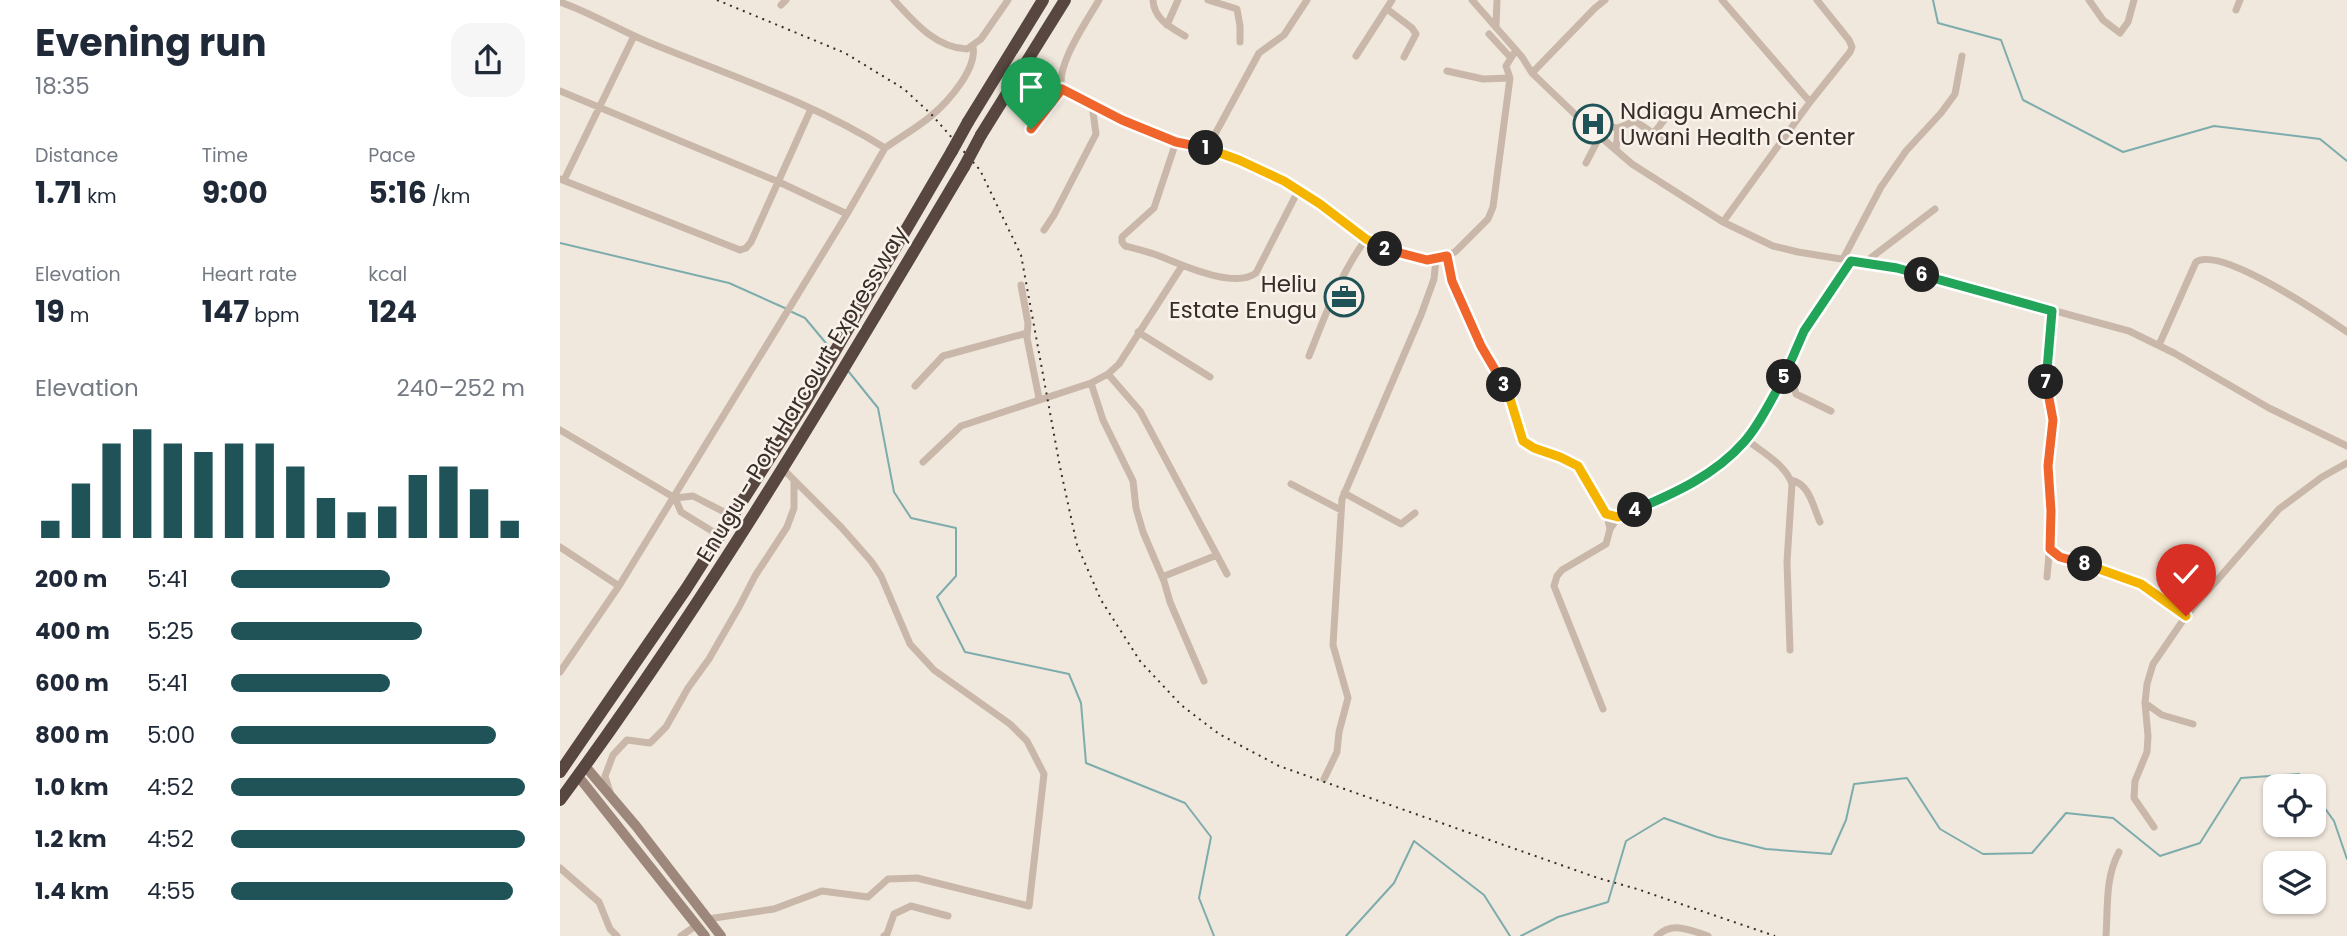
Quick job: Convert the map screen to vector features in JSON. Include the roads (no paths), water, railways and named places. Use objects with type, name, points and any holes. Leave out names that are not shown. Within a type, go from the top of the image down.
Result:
[{"type":"highway","points":[[560,772],[720,536],[803,406],[968,122],[1043,0]]},
{"type":"highway","name":"Enugu - Port Harcourt Expressway","points":[[560,800],[727,559],[817,416],[981,135],[1065,0]]},
{"type":"street","points":[[894,0],[934,38],[956,48],[973,47],[1007,0]]},
{"type":"street","points":[[1031,129],[1062,89],[1060,78],[1065,63],[1098,0]]},
{"type":"street","points":[[1153,0],[1154,10],[1167,25],[1185,36]]},
{"type":"street","points":[[1167,25],[1178,0]]},
{"type":"street","points":[[1208,0],[1237,9],[1240,42]]},
{"type":"street","points":[[1207,149],[1259,52],[1284,35],[1307,0]]},
{"type":"street","points":[[1356,56],[1392,0]]},
{"type":"street","points":[[1472,0],[1516,50],[1532,73],[1581,120],[1632,164],[1723,222],[1773,246],[1897,268],[2129,331],[2159,345],[2269,408],[2347,446]]},
{"type":"street","points":[[1496,26],[1497,0]]},
{"type":"street","points":[[1532,73],[1605,0]]},
{"type":"street","points":[[1722,0],[1810,102]]},
{"type":"street","points":[[1723,222],[1852,47],[1816,0]]},
{"type":"street","points":[[2089,0],[2104,20],[2120,33],[2128,22],[2134,0]]},
{"type":"street","points":[[2236,10],[2240,0]]},
{"type":"street","points":[[560,2],[634,36],[811,108],[885,148]]},
{"type":"street","points":[[1387,9],[1416,34],[1404,57]]},
{"type":"street","points":[[1489,34],[1511,58]]},
{"type":"street","points":[[634,36],[562,179],[740,250],[751,242],[811,108]]},
{"type":"street","points":[[560,672],[675,498],[885,148],[932,115],[966,76],[973,64],[973,47]]},
{"type":"street","points":[[1062,89],[1122,120],[1176,142],[1207,149],[1261,169],[1320,204],[1366,239],[1385,249],[1419,259],[1436,259],[1447,256],[1467,242],[1488,219],[1493,207],[1510,78],[1506,66],[1516,50]]},
{"type":"street","points":[[1603,709],[1554,586],[1556,576],[1606,544],[1610,528],[1618,517],[1691,484],[1730,456],[1746,440],[1788,368],[1804,331],[1847,260],[1881,187],[1906,151],[1955,94],[1962,56]]},
{"type":"street","points":[[1447,71],[1483,79],[1510,78]]},
{"type":"street","points":[[560,91],[779,182],[847,214]]},
{"type":"street","points":[[1044,230],[1096,134],[1091,105]]},
{"type":"street","points":[[1654,133],[1671,111]]},
{"type":"street","points":[[1581,120],[1595,126],[1618,128],[1635,121],[1640,112]]},
{"type":"street","points":[[1635,121],[1669,144]]},
{"type":"street","points":[[1616,150],[1618,128]]},
{"type":"street","points":[[1586,163],[1600,136]]},
{"type":"street","points":[[1176,142],[1154,208],[1122,237],[1125,246],[1233,279],[1251,277],[1256,273],[1298,191]]},
{"type":"street","points":[[1864,263],[1935,209]]},
{"type":"street","points":[[1309,356],[1354,254],[1366,239]]},
{"type":"street","points":[[1447,256],[1452,281],[1481,346],[1508,392],[1523,441],[1578,466],[1606,514],[1610,528]]},
{"type":"street","points":[[2159,345],[2196,262],[2207,258],[2232,266],[2281,289],[2347,332]]},
{"type":"street","points":[[1324,779],[1337,752],[1348,698],[1333,645],[1344,493],[1420,315],[1434,279],[1436,259]]},
{"type":"street","points":[[923,462],[961,426],[1091,383],[1108,374],[1119,364],[1182,265]]},
{"type":"street","points":[[1021,285],[1039,398]]},
{"type":"street","points":[[2047,577],[2051,511],[2048,466],[2053,420],[2045,377],[2052,311]]},
{"type":"street","points":[[915,386],[943,356],[1027,332]]},
{"type":"street","points":[[1138,332],[1210,377]]},
{"type":"street","points":[[1788,368],[1796,394],[1831,411]]},
{"type":"street","points":[[1108,374],[1140,411],[1227,574]]},
{"type":"street","points":[[1091,383],[1103,420],[1133,481],[1136,508],[1143,532],[1204,681]]},
{"type":"street","points":[[560,430],[675,498],[681,512],[720,536]]},
{"type":"street","points":[[1746,440],[1782,468],[1791,480],[1793,495],[1787,562],[1790,650]]},
{"type":"street","points":[[2154,827],[2134,798],[2135,780],[2147,752],[2145,703],[2153,664],[2186,616],[2279,509],[2322,477],[2347,463]]},
{"type":"street","points":[[708,919],[774,909],[822,891],[868,897],[888,879],[918,878],[1029,906],[1044,774],[1027,741],[1010,724],[934,670],[910,644],[881,576],[871,561],[783,469]]},
{"type":"street","points":[[1791,480],[1798,482],[1806,490],[1820,522]]},
{"type":"street","points":[[612,798],[605,776],[613,755],[627,740],[650,743],[666,727],[787,527],[794,508],[794,481]]},
{"type":"street","points":[[1291,484],[1341,510]]},
{"type":"street","points":[[1344,493],[1401,524],[1415,513]]},
{"type":"street","points":[[675,498],[693,496],[732,516]]},
{"type":"street","points":[[1606,514],[1618,517]]},
{"type":"street","points":[[560,547],[619,586]]},
{"type":"street","points":[[2050,549],[2060,557],[2141,584],[2186,616]]},
{"type":"street","points":[[1162,577],[1217,555]]},
{"type":"street","points":[[2145,703],[2162,715],[2193,724]]},
{"type":"street","points":[[581,771],[612,798],[721,936]]},
{"type":"street","points":[[581,771],[705,936]]},
{"type":"street","points":[[2106,936],[2110,869],[2119,852]]},
{"type":"street","points":[[560,868],[599,902],[610,929],[617,936]]},
{"type":"street","points":[[884,936],[894,914],[911,906],[948,916]]},
{"type":"street","points":[[681,936],[696,925]]},
{"type":"street","points":[[1657,936],[1664,929],[1673,927],[1708,936]]},
{"type":"waterway","points":[[1933,0],[1938,23],[2001,40],[2023,100],[2123,152],[2214,126],[2320,139],[2347,161]]},
{"type":"waterway","points":[[560,243],[729,283],[787,309]]},
{"type":"waterway","points":[[792,312],[805,318],[830,348]]},
{"type":"waterway","points":[[849,372],[878,408],[894,492],[911,518],[956,528],[956,576],[937,597],[965,652],[1069,674],[1081,703],[1086,763],[1185,803],[1211,837],[1199,898],[1214,936]]},
{"type":"waterway","points":[[1521,936],[1558,917],[1608,902],[1626,841],[1664,818],[1717,837],[1766,849],[1831,854],[1846,820],[1854,784],[1907,778],[1940,829],[1983,854],[2032,853],[2066,813],[2113,818],[2160,856],[2200,843],[2241,778],[2263,776]]},
{"type":"waterway","points":[[2326,810],[2334,821],[2347,859]]},
{"type":"waterway","points":[[1346,936],[1394,883],[1414,841],[1484,895],[1510,936]]},
{"type":"railway","points":[[717,0],[845,53],[904,89],[932,115],[980,170],[1021,255],[1077,545],[1101,600],[1140,661],[1181,705],[1219,734],[1279,766],[1598,878],[1775,936]]},
{"type":"place","name":"Ndiagu Amechi Uwani Health Center","points":[[1593,124]]},
{"type":"place","name":"Heliu Estate Enugu","points":[[1344,297]]}]
